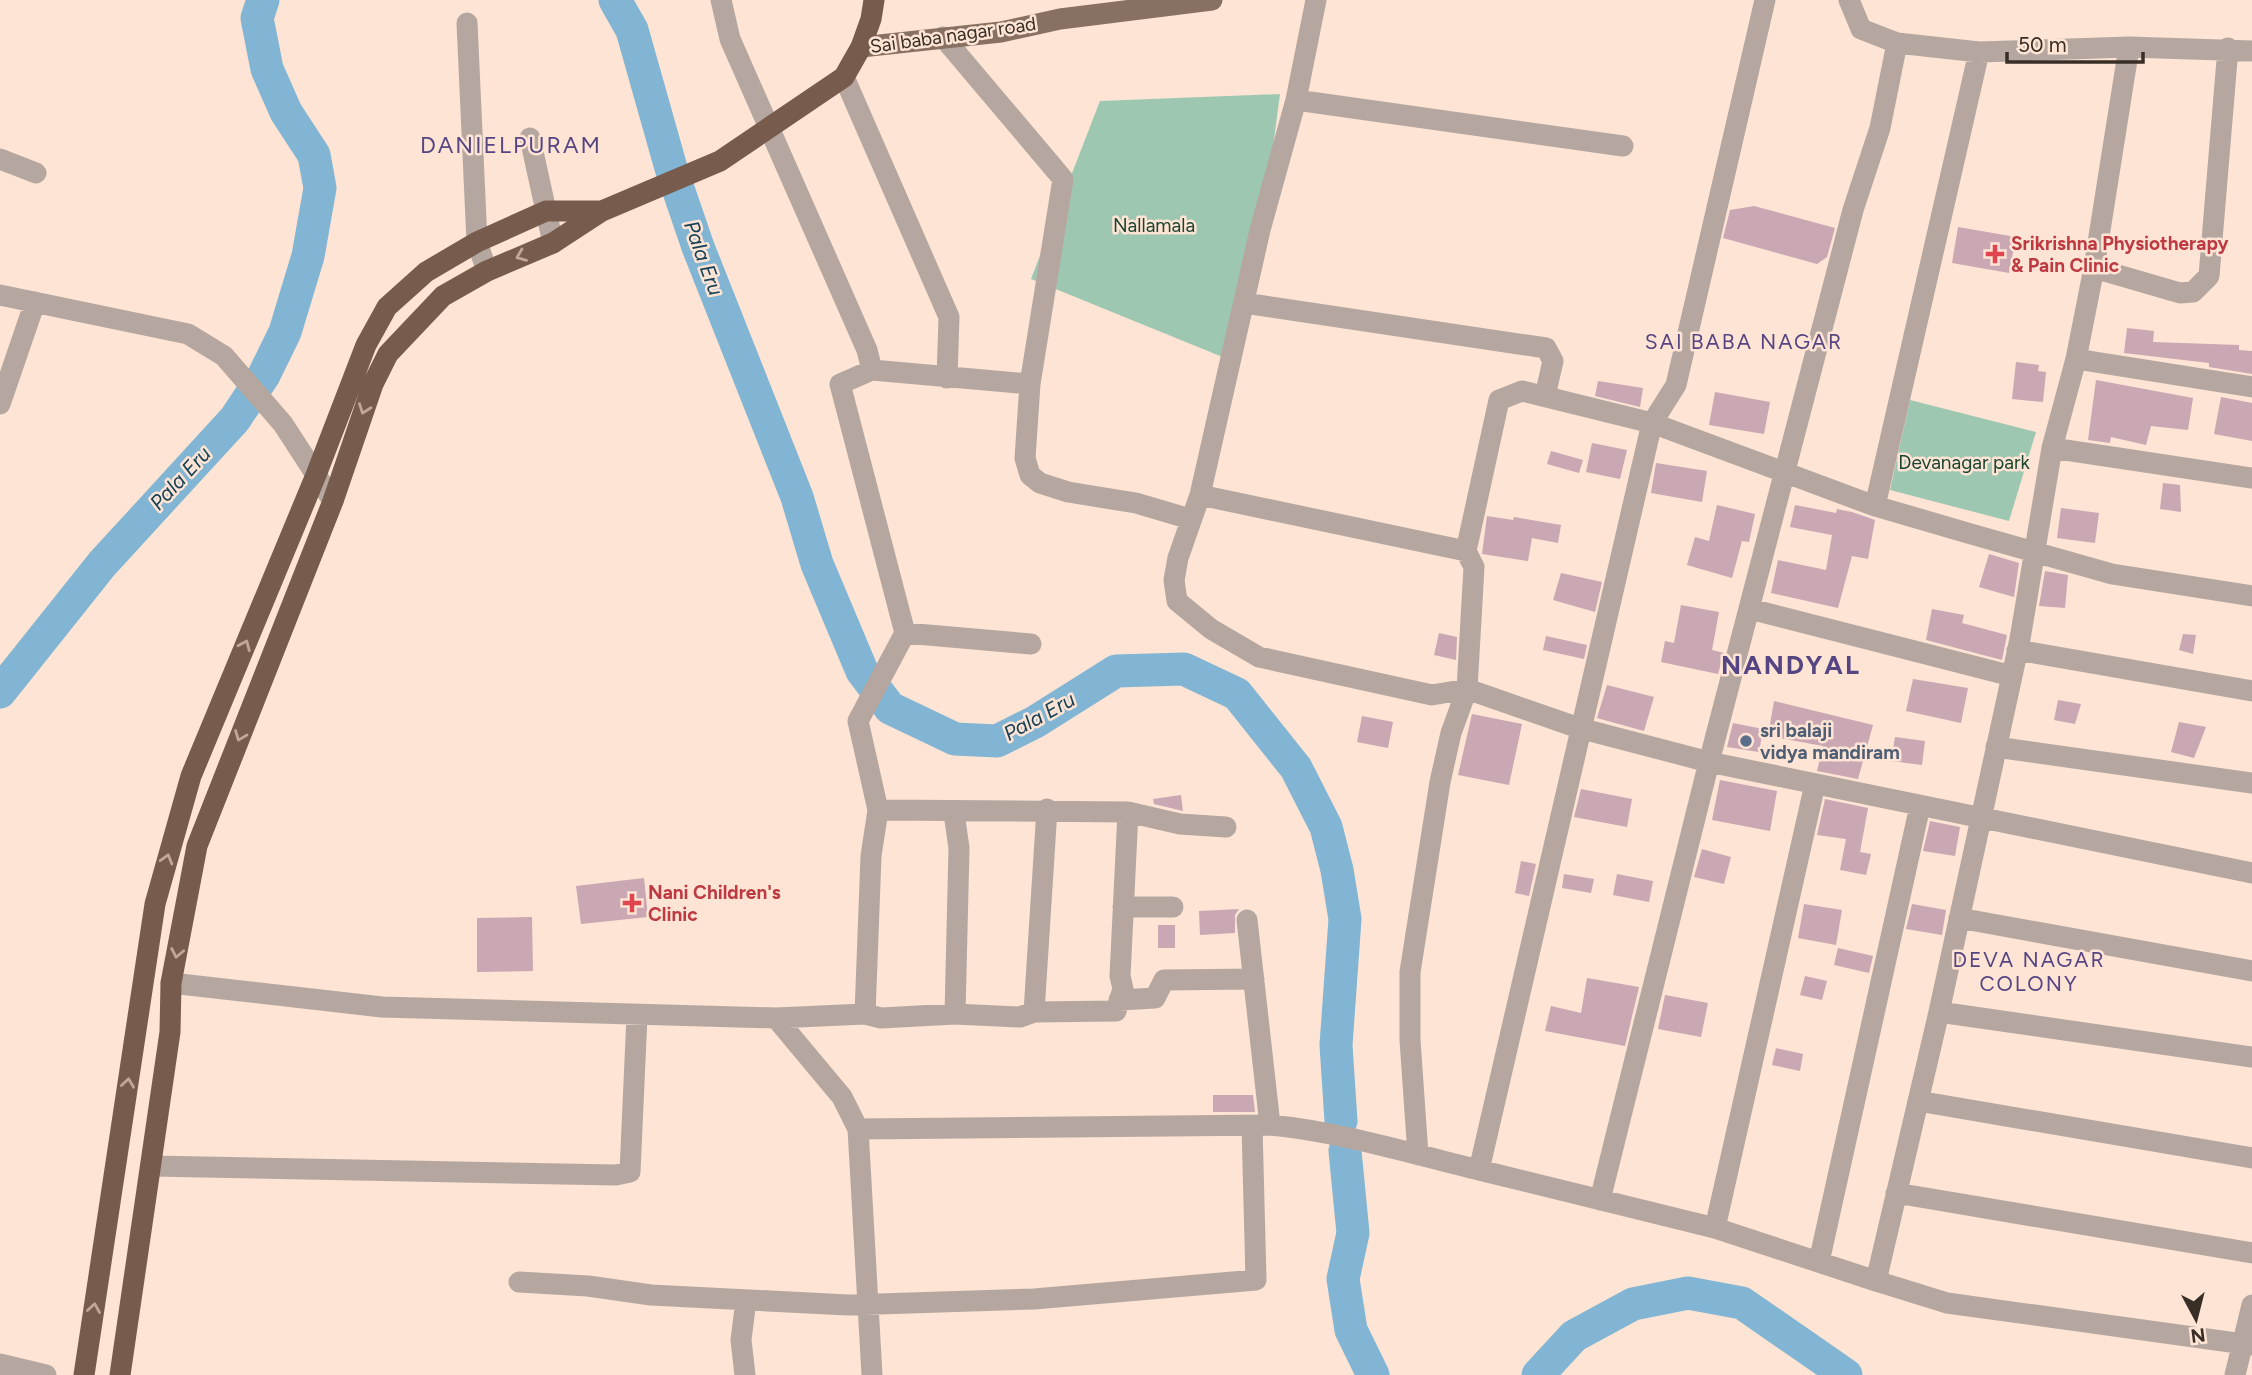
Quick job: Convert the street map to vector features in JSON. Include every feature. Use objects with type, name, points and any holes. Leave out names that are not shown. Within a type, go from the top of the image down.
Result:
[{"type":"highway","points":[[120,1375],[170,1032],[172,983],[197,846],[333,501],[369,394],[388,354],[443,296],[487,271],[553,243],[602,211],[720,161],[844,77],[861,47],[873,10],[859,0]]},
{"type":"highway","points":[[84,1375],[155,904],[191,776],[316,475],[366,345],[387,307],[426,272],[477,242],[546,211],[602,211]]},
{"type":"main road","name":"Sai baba nagar road","points":[[861,47],[1001,32],[1060,19],[1212,0]]},
{"type":"street","points":[[722,0],[730,39],[867,350],[872,370]]},
{"type":"street","points":[[1316,0],[1296,100],[1260,230],[1200,495],[1190,519],[1174,580],[1177,601],[1228,639],[1259,657],[1432,695],[1467,689],[1579,728],[1709,762],[2252,873]]},
{"type":"street","points":[[1479,1170],[1579,728],[1652,423],[1676,385],[1765,0]]},
{"type":"street","points":[[1849,0],[1861,29],[1897,43],[1979,52],[2129,47],[2228,48],[2252,51]]},
{"type":"street","points":[[467,23],[477,242],[487,271]]},
{"type":"street","points":[[943,37],[1063,179],[1030,384],[1025,458],[1030,475],[1040,483],[1068,492],[1136,503],[1190,519]]},
{"type":"street","points":[[1600,1200],[1709,762],[1853,210],[1880,128],[1897,43]]},
{"type":"street","points":[[1876,1281],[2012,676],[2052,448],[2076,359],[2094,268],[2129,47]]},
{"type":"street","points":[[2094,268],[2180,293],[2193,292],[2209,276],[2228,48]]},
{"type":"street","points":[[1875,506],[1931,271],[1979,52]]},
{"type":"street","points":[[844,77],[949,317],[947,378]]},
{"type":"street","points":[[1296,100],[1623,146]]},
{"type":"street","points":[[530,138],[553,243]]},
{"type":"street","points":[[0,159],[36,173]]},
{"type":"street","points":[[0,295],[188,334],[223,356],[283,424],[333,501]]},
{"type":"street","points":[[0,404],[35,302]]},
{"type":"street","points":[[1244,303],[1546,348],[1553,361],[1545,396]]},
{"type":"street","points":[[2076,359],[2252,387]]},
{"type":"street","points":[[865,1014],[871,856],[878,810],[858,721],[905,633],[840,384],[872,370],[1030,384]]},
{"type":"street","points":[[1418,1155],[1410,1040],[1410,972],[1440,782],[1451,733],[1467,689],[1474,567],[1466,551],[1499,400],[1522,391],[1652,423],[1787,471],[1875,506],[2034,552],[2112,573],[2252,596]]},
{"type":"street","points":[[2052,448],[2252,478]]},
{"type":"street","points":[[1200,495],[1466,551]]},
{"type":"street","points":[[1750,610],[2012,676]]},
{"type":"street","points":[[905,633],[1031,644]]},
{"type":"street","points":[[2017,650],[2252,691]]},
{"type":"street","points":[[1996,747],[2252,783]]},
{"type":"street","points":[[1715,1228],[1815,784]]},
{"type":"street","points":[[1819,1262],[1920,807]]},
{"type":"street","points":[[878,810],[954,813],[1047,809],[1128,812],[1180,824],[1226,827]]},
{"type":"street","points":[[1034,1012],[1047,809]]},
{"type":"street","points":[[172,983],[382,1007],[637,1016],[776,1018],[865,1014],[881,1018],[956,1014],[1020,1017],[1034,1012],[1116,1011],[1123,989],[1120,976],[1128,812]]},
{"type":"street","points":[[954,813],[959,848],[956,1014]]},
{"type":"street","points":[[1123,906],[1173,907]]},
{"type":"street","points":[[1959,918],[2252,971]]},
{"type":"street","points":[[519,1282],[588,1286],[651,1295],[868,1304],[1034,1299],[1256,1280],[1261,1125],[1254,979],[1247,920]]},
{"type":"street","points":[[1119,1000],[1155,998],[1164,980],[1254,979]]},
{"type":"street","points":[[1938,1012],[2252,1057]]},
{"type":"street","points":[[150,1166],[616,1175],[630,1172],[637,1016]]},
{"type":"street","points":[[776,1018],[842,1097],[858,1129],[872,1375]]},
{"type":"street","points":[[1918,1101],[2252,1158]]},
{"type":"street","points":[[858,1129],[1261,1125],[1310,1129],[1715,1228],[1947,1303],[2248,1344]]},
{"type":"street","points":[[1896,1192],[2252,1253]]},
{"type":"street","points":[[745,1375],[741,1340],[747,1300]]},
{"type":"street","points":[[2235,1375],[2248,1344],[2252,1305]]},
{"type":"street","points":[[0,1364],[46,1375]]},
{"type":"green space","name":"Nallamala","points":[[1280,94],[1271,162],[1225,358],[1031,279],[1100,101]]},
{"type":"green space","name":"Devanagar park","points":[[1910,400],[2036,432],[2009,521],[1890,490]]},
{"type":"building","points":[[1754,206],[1835,228],[1827,257],[1817,264],[1723,238],[1730,210]]},
{"type":"building","points":[[1958,227],[2016,237],[2009,273],[1952,263]]},
{"type":"building","points":[[2127,328],[2154,331],[2153,342],[2239,345],[2239,350],[2252,351],[2252,374],[2209,367],[2209,363],[2124,353]]},
{"type":"building","points":[[2016,362],[2039,365],[2038,371],[2046,372],[2043,402],[2012,399]]},
{"type":"building","points":[[2096,380],[2193,398],[2188,430],[2151,426],[2146,445],[2111,437],[2110,443],[2088,440]]},
{"type":"building","points":[[1598,381],[1643,388],[1640,407],[1595,396]]},
{"type":"building","points":[[1715,392],[1770,402],[1764,434],[1709,425]]},
{"type":"building","points":[[2221,397],[2252,403],[2252,441],[2214,434]]},
{"type":"building","points":[[1592,443],[1627,450],[1620,479],[1586,472]]},
{"type":"building","points":[[1551,451],[1583,460],[1579,473],[1547,464]]},
{"type":"building","points":[[1656,463],[1707,471],[1702,502],[1651,493]]},
{"type":"building","points":[[2163,483],[2180,485],[2181,512],[2160,509]]},
{"type":"building","points":[[1717,505],[1755,514],[1749,542],[1742,541],[1732,578],[1687,565],[1695,537],[1709,541]]},
{"type":"building","points":[[1795,505],[1836,513],[1837,509],[1875,520],[1868,559],[1852,556],[1838,608],[1771,593],[1778,560],[1826,570],[1832,535],[1790,527]]},
{"type":"building","points":[[2061,508],[2099,513],[2095,543],[2057,538]]},
{"type":"building","points":[[1487,516],[1513,520],[1514,517],[1561,525],[1558,543],[1532,538],[1528,561],[1482,554]]},
{"type":"building","points":[[1989,554],[2019,563],[2014,597],[1979,587]]},
{"type":"building","points":[[2045,571],[2068,575],[2065,608],[2039,606]]},
{"type":"building","points":[[1561,573],[1602,582],[1595,612],[1553,600]]},
{"type":"building","points":[[1681,605],[1719,612],[1712,650],[1724,653],[1718,674],[1661,662],[1665,641],[1674,643]]},
{"type":"building","points":[[1932,609],[1964,615],[1962,623],[2007,635],[2002,660],[1926,640]]},
{"type":"building","points":[[1439,633],[1457,637],[1456,660],[1434,655]]},
{"type":"building","points":[[2183,634],[2196,635],[2193,654],[2179,650]]},
{"type":"building","points":[[1546,636],[1587,645],[1584,659],[1543,650]]},
{"type":"building","points":[[1913,679],[1968,688],[1961,723],[1906,711]]},
{"type":"building","points":[[1607,685],[1654,697],[1644,731],[1597,718]]},
{"type":"building","points":[[2058,700],[2081,704],[2075,724],[2054,720]]},
{"type":"building","points":[[1774,701],[1873,725],[1858,779],[1817,771],[1823,746],[1768,736]]},
{"type":"building","points":[[1472,714],[1522,724],[1509,785],[1458,775]]},
{"type":"building","points":[[1362,716],[1393,722],[1388,748],[1357,742]]},
{"type":"building","points":[[2179,722],[2206,727],[2194,758],[2171,752]]},
{"type":"building","points":[[1733,723],[1763,729],[1759,752],[1727,747]]},
{"type":"building","points":[[1895,737],[1925,741],[1922,765],[1891,761]]},
{"type":"building","points":[[1720,780],[1777,791],[1770,831],[1712,820]]},
{"type":"building","points":[[1581,789],[1632,799],[1627,827],[1574,817]]},
{"type":"building","points":[[1181,795],[1183,811],[1154,804],[1153,799]]},
{"type":"building","points":[[1825,799],[1868,808],[1860,852],[1871,854],[1866,875],[1840,870],[1846,839],[1817,835]]},
{"type":"building","points":[[1930,821],[1960,827],[1955,856],[1923,851]]},
{"type":"building","points":[[1702,849],[1731,857],[1724,884],[1694,877]]},
{"type":"building","points":[[1521,861],[1536,864],[1529,896],[1515,893]]},
{"type":"building","points":[[1564,874],[1594,879],[1591,893],[1562,888]]},
{"type":"building","points":[[1617,874],[1653,881],[1649,902],[1613,895]]},
{"type":"building","points":[[644,878],[648,917],[581,924],[576,886]]},
{"type":"building","points":[[1804,904],[1842,910],[1836,945],[1798,938]]},
{"type":"building","points":[[1912,904],[1946,910],[1942,935],[1906,929]]},
{"type":"building","points":[[1239,909],[1235,915],[1235,933],[1200,935],[1199,911]]},
{"type":"building","points":[[532,917],[533,971],[477,972],[477,918]]},
{"type":"building","points":[[1158,925],[1175,925],[1175,948],[1158,948]]},
{"type":"building","points":[[1838,948],[1873,956],[1869,973],[1834,965]]},
{"type":"building","points":[[1805,976],[1827,981],[1822,1000],[1800,995]]},
{"type":"building","points":[[1587,978],[1639,987],[1625,1046],[1545,1031],[1551,1006],[1581,1013]]},
{"type":"building","points":[[1665,995],[1708,1003],[1701,1037],[1658,1029]]},
{"type":"building","points":[[1776,1048],[1803,1054],[1800,1071],[1772,1065]]},
{"type":"building","points":[[1213,1095],[1253,1095],[1255,1112],[1213,1112]]},
{"type":"waterway","name":"Pala Eru","points":[[0,692],[102,564],[235,419],[264,375],[285,332],[308,256],[320,188],[314,155],[286,112],[267,69],[257,18],[263,0]]},
{"type":"waterway","name":"Pala Eru","points":[[615,0],[632,30],[671,168],[698,247],[797,497],[817,564],[862,671],[890,708],[955,739],[997,741],[1035,722],[1116,671],[1184,669],[1237,694],[1296,768],[1326,827],[1337,870],[1345,919],[1336,1045],[1341,1121]]},
{"type":"waterway","name":"Pala Eru","points":[[1345,1151],[1353,1233],[1343,1279],[1351,1330],[1373,1375]]},
{"type":"waterway","name":"Pala Eru","points":[[1538,1375],[1574,1336],[1633,1304],[1688,1293],[1742,1303],[1846,1375]]},
{"type":"place","name":"Srikrishna Physiotherapy & Pain Clinic","points":[[1995,254]]},
{"type":"place","name":"sri balaji vidya mandiram","points":[[1746,741]]},
{"type":"place","name":"Nani Children's Clinic","points":[[632,903]]},
{"type":"district","name":"DANIELPURAM","points":[[511,145]]},
{"type":"district","name":"SAI BABA NAGAR","points":[[1744,341]]},
{"type":"district","name":"NANDYAL","points":[[1791,665]]},
{"type":"district","name":"DEVA NAGAR COLONY","points":[[2029,971]]}]
